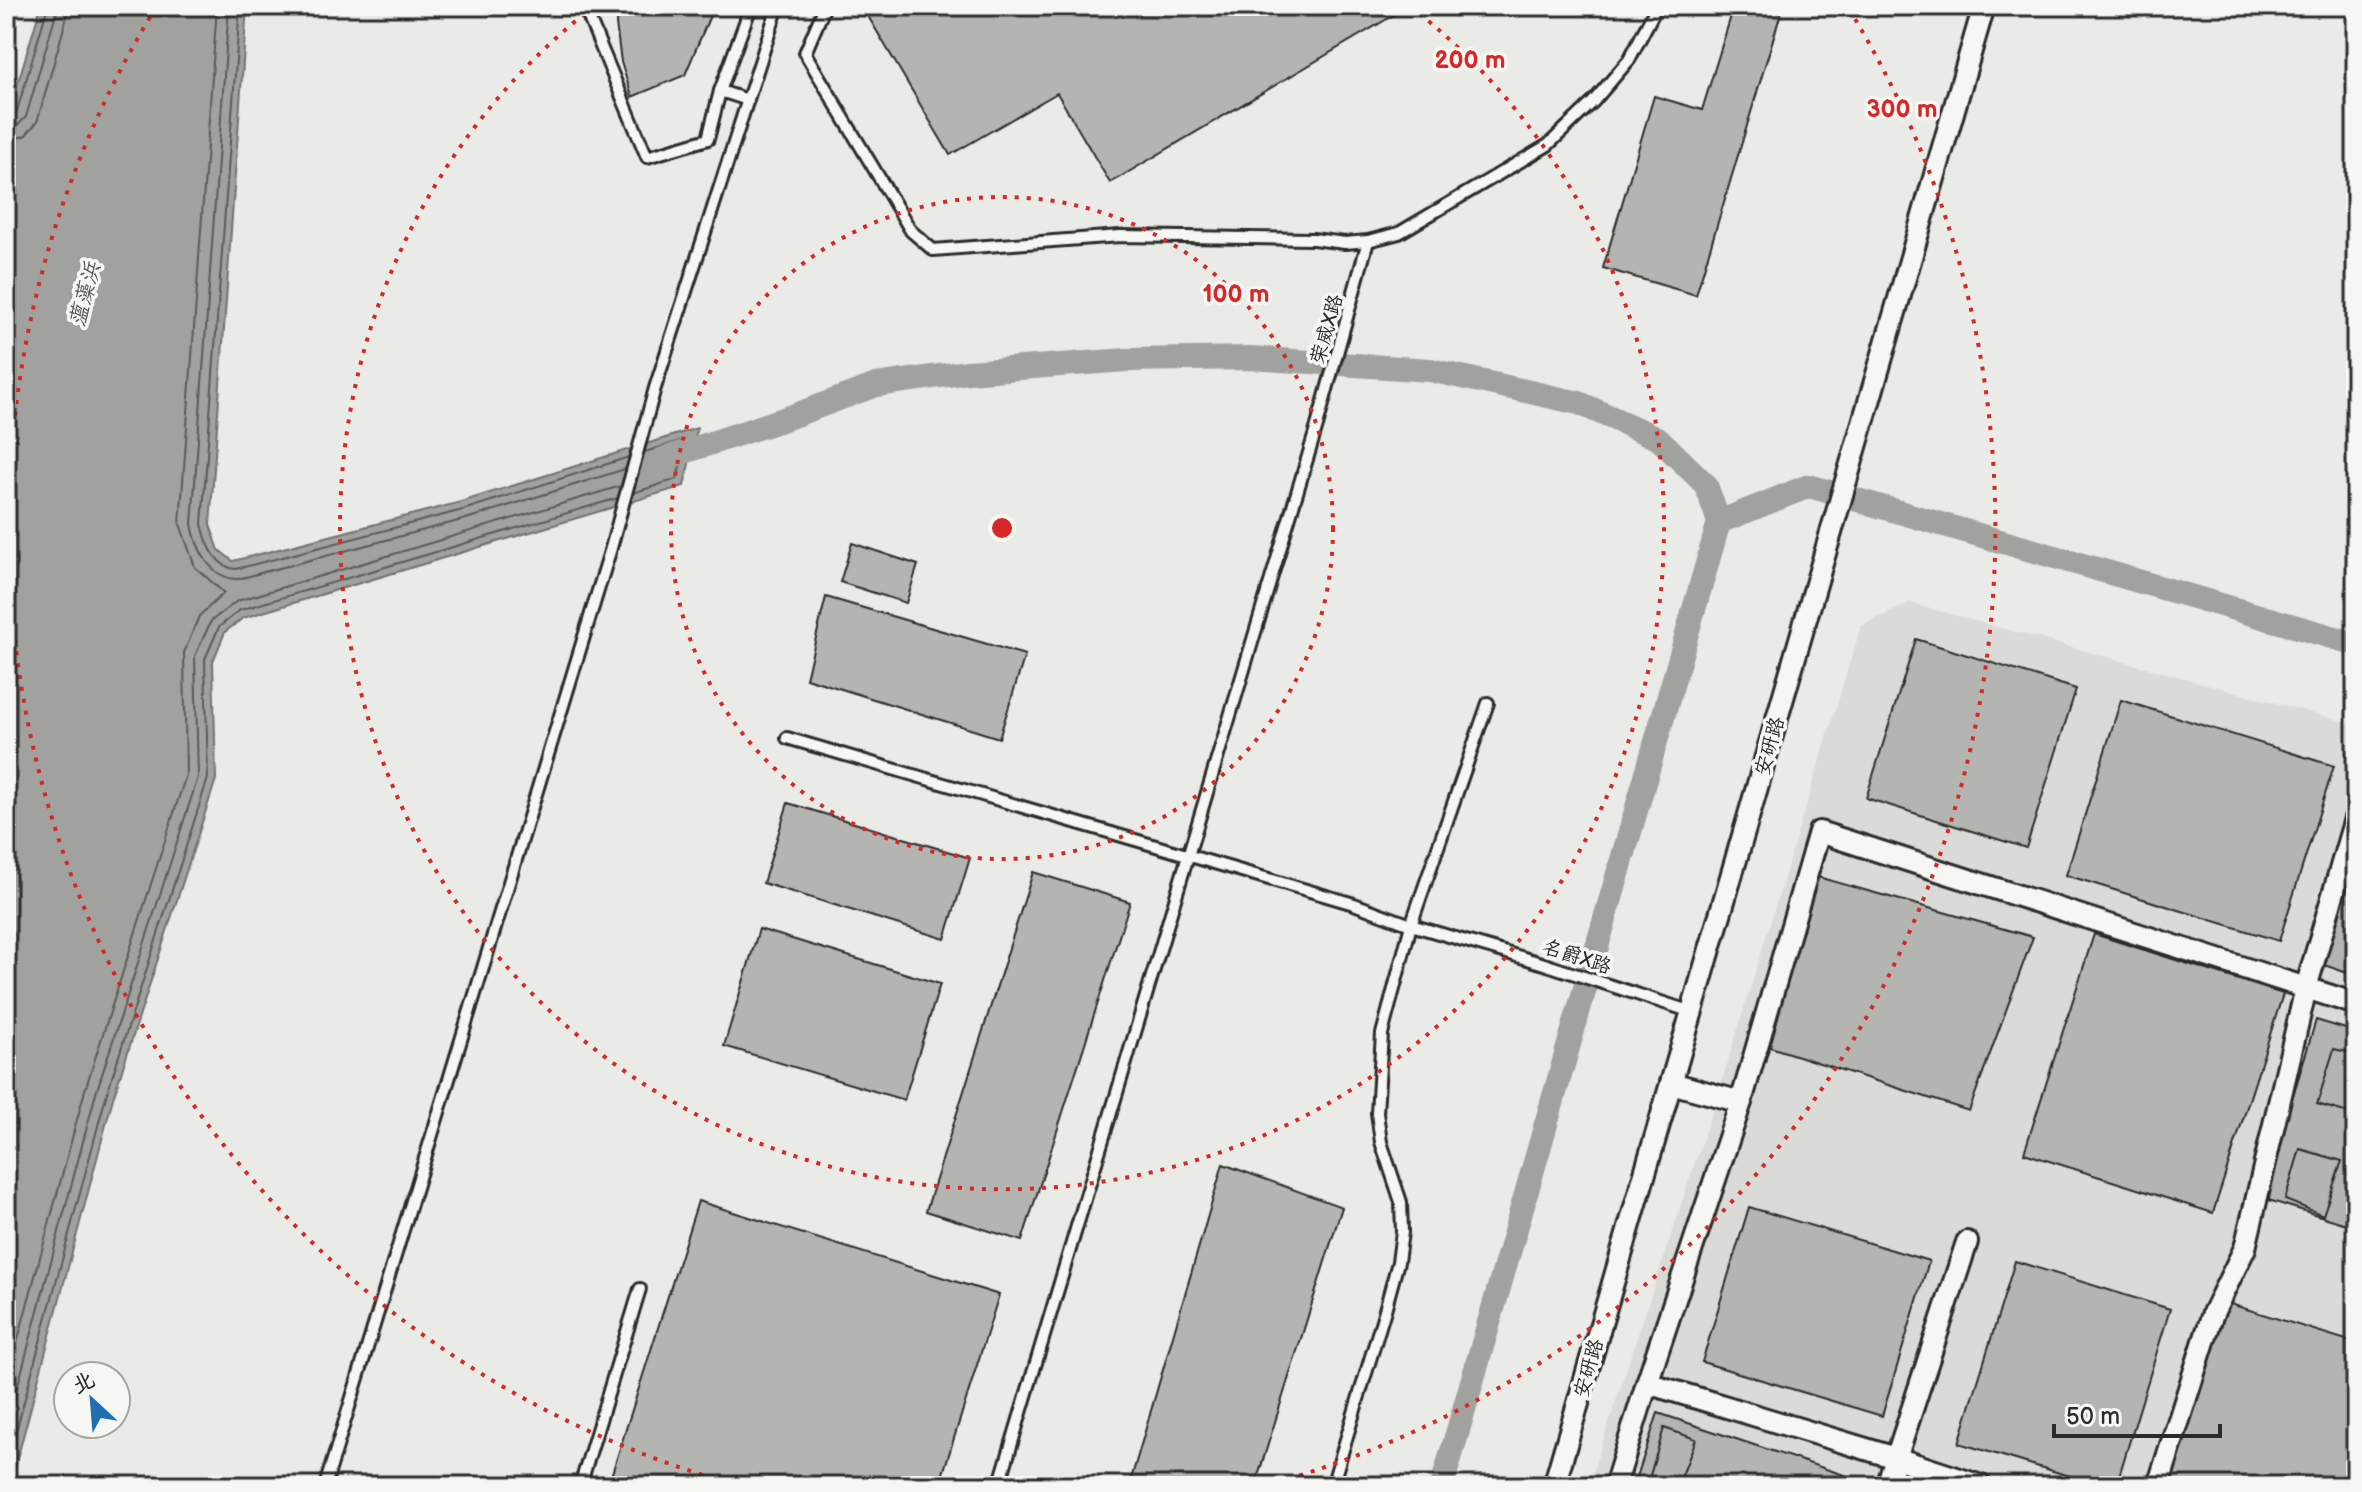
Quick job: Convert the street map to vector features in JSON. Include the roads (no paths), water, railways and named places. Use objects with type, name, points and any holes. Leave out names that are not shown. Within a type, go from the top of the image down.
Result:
[{"type":"street","name":"安研路","points":[[1554,1486],[1984,6]]},
{"type":"street","points":[[2158,1486],[2213,1313],[2245,1248],[2306,988],[2356,815]]},
{"type":"street","points":[[1615,1486],[1741,1102],[1819,832],[2356,1004]]},
{"type":"street","points":[[1671,1083],[1741,1102]]},
{"type":"street","points":[[1887,1486],[1967,1242]]},
{"type":"street","points":[[1647,1383],[1981,1486]]},
{"type":"lane","points":[[584,6],[647,157],[708,139],[720,91],[751,6]]},
{"type":"lane","points":[[325,1486],[611,548],[655,388],[778,6]]},
{"type":"lane","points":[[825,6],[805,53],[911,231],[933,250],[1120,236],[1368,241],[1399,233],[1548,145],[1593,102],[1629,60],[1657,6]]},
{"type":"lane","points":[[720,91],[748,100]]},
{"type":"lane","name":"荣威X路","points":[[999,1486],[1317,426],[1368,241]]},
{"type":"lane","points":[[1332,1486],[1398,1262],[1402,1232],[1401,1202],[1381,1142],[1377,1113],[1382,1034],[1411,925],[1488,703]]},
{"type":"lane","name":"名爵X路","points":[[787,738],[1354,904],[1411,925],[1692,1012]]},
{"type":"lane","points":[[580,1486],[640,1289]]},
{"type":"water","name":"蕰藻浜","points":[[41,6],[247,6],[210,525],[219,550],[233,561],[461,502],[697,428],[684,486],[243,618],[225,632],[213,661],[216,779],[113,1098],[10,1486],[6,1486],[6,122]]},
{"type":"waterway","points":[[663,459],[876,385],[968,372],[1127,360],[1251,358],[1430,370],[1579,403],[1659,439],[1706,485],[1719,522],[1442,1486]]},
{"type":"waterway","points":[[1719,522],[1809,486],[2356,644]]}]
